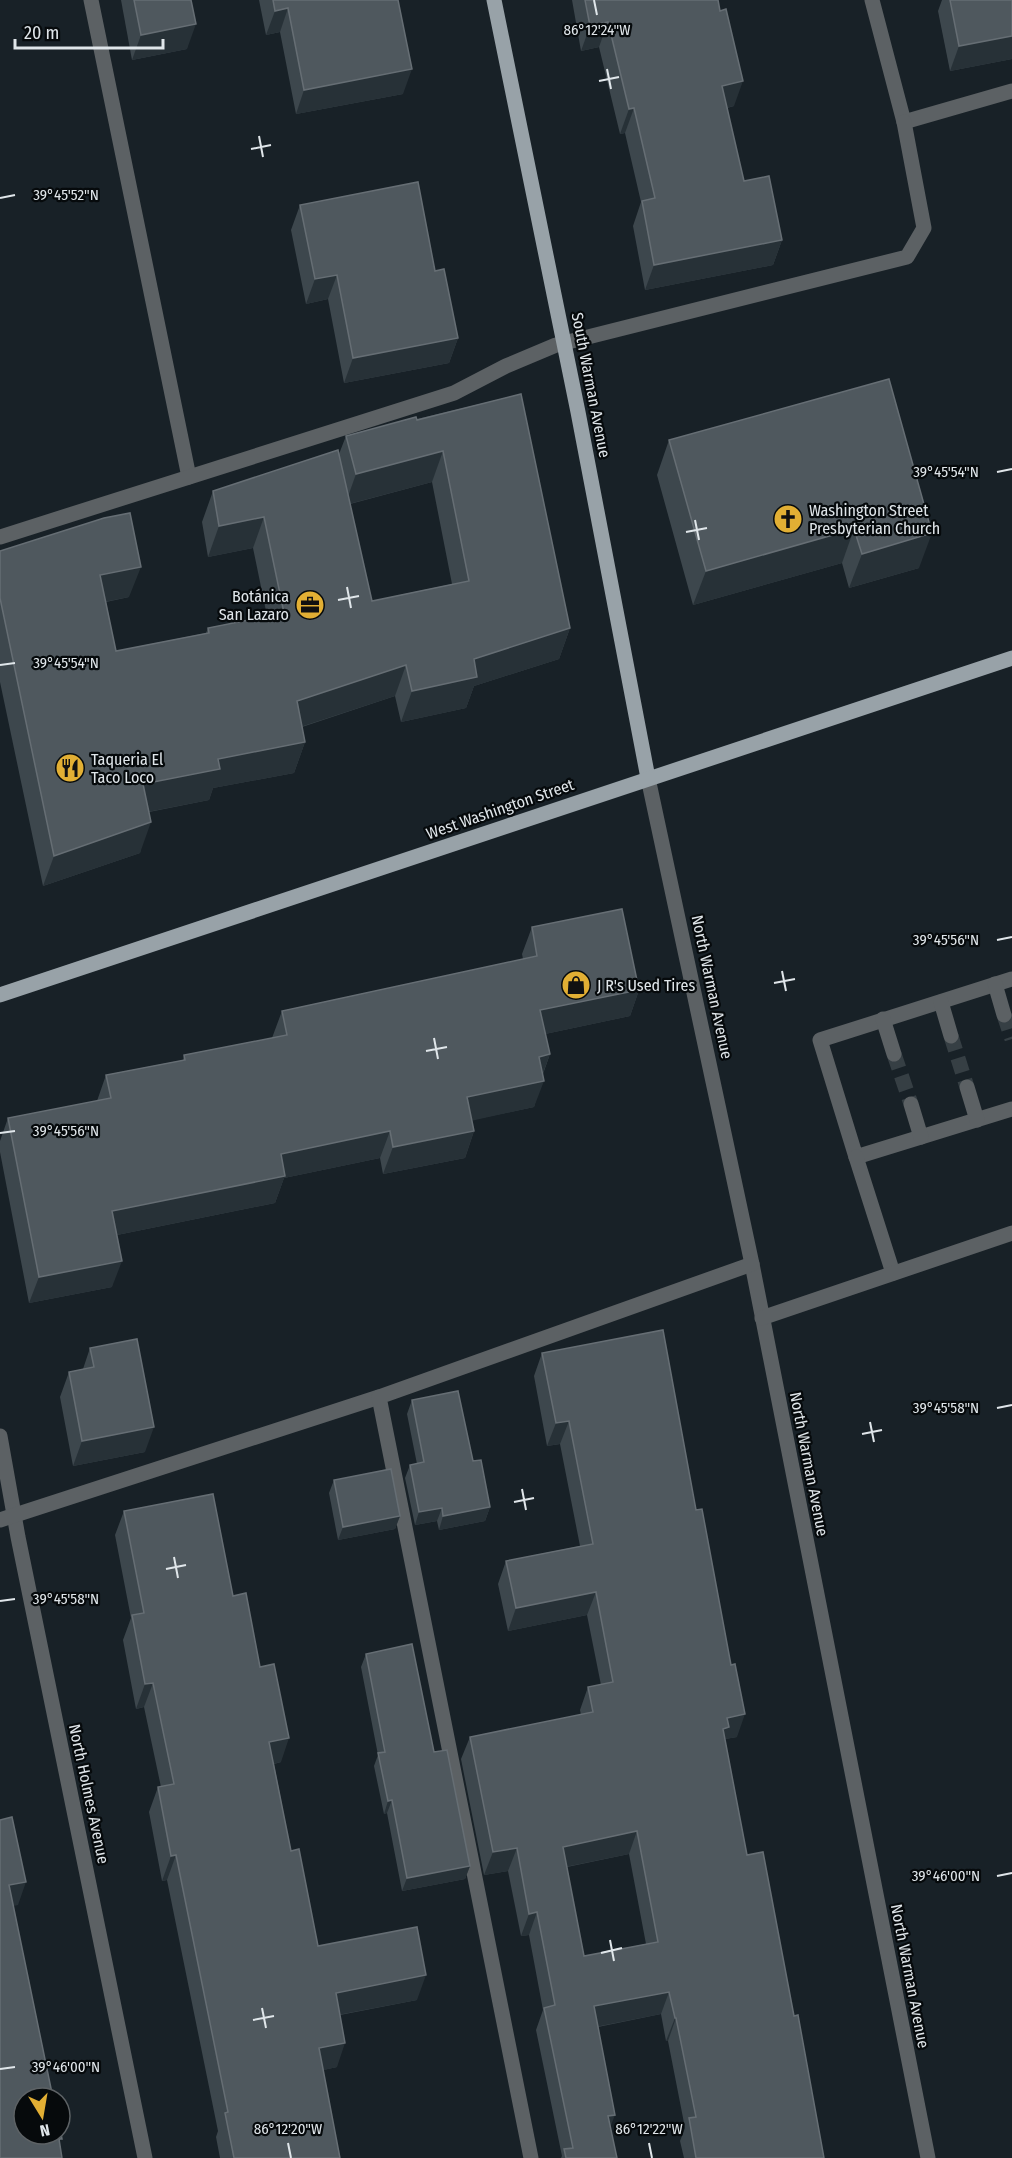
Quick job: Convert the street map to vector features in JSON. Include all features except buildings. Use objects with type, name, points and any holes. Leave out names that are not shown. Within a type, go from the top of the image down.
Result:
[{"type":"main road","name":"South Warman Avenue","points":[[494,0],[564,344],[648,778]]},
{"type":"main road","name":"West Washington Street","points":[[0,995],[1012,658]]},
{"type":"street","points":[[92,0],[189,477]]},
{"type":"street","points":[[0,537],[454,393],[506,366],[564,344],[907,257],[924,228],[904,122],[872,0]]},
{"type":"street","points":[[904,122],[1012,91]]},
{"type":"street","name":"North Warman Avenue","points":[[648,778],[752,1264],[928,2158]]},
{"type":"street","points":[[893,1273],[820,1040],[1012,979]]},
{"type":"street","points":[[995,984],[1004,1015]]},
{"type":"street","points":[[941,1002],[951,1036]]},
{"type":"street","points":[[883,1019],[894,1053]]},
{"type":"street","points":[[967,1087],[977,1120]]},
{"type":"street","points":[[911,1104],[921,1137]]},
{"type":"street","points":[[856,1157],[1012,1109]]},
{"type":"street","points":[[762,1318],[1012,1233]]},
{"type":"street","points":[[7,1518],[379,1397],[752,1264]]},
{"type":"street","points":[[379,1397],[531,2158]]},
{"type":"street","name":"North Holmes Avenue","points":[[0,1436],[7,1518],[145,2158]]},
{"type":"tunnel","points":[[1004,1015],[1012,1039]]},
{"type":"tunnel","points":[[951,1036],[967,1087]]},
{"type":"tunnel","points":[[894,1054],[911,1104]]},
{"type":"place","name":"Washington Street Presbyterian Church","points":[[788,519]]},
{"type":"place","name":"Botánica San Lazaro","points":[[310,605]]},
{"type":"place","name":"Taqueria El Taco Loco","points":[[70,768]]},
{"type":"place","name":"J R's Used Tires","points":[[576,985]]}]
